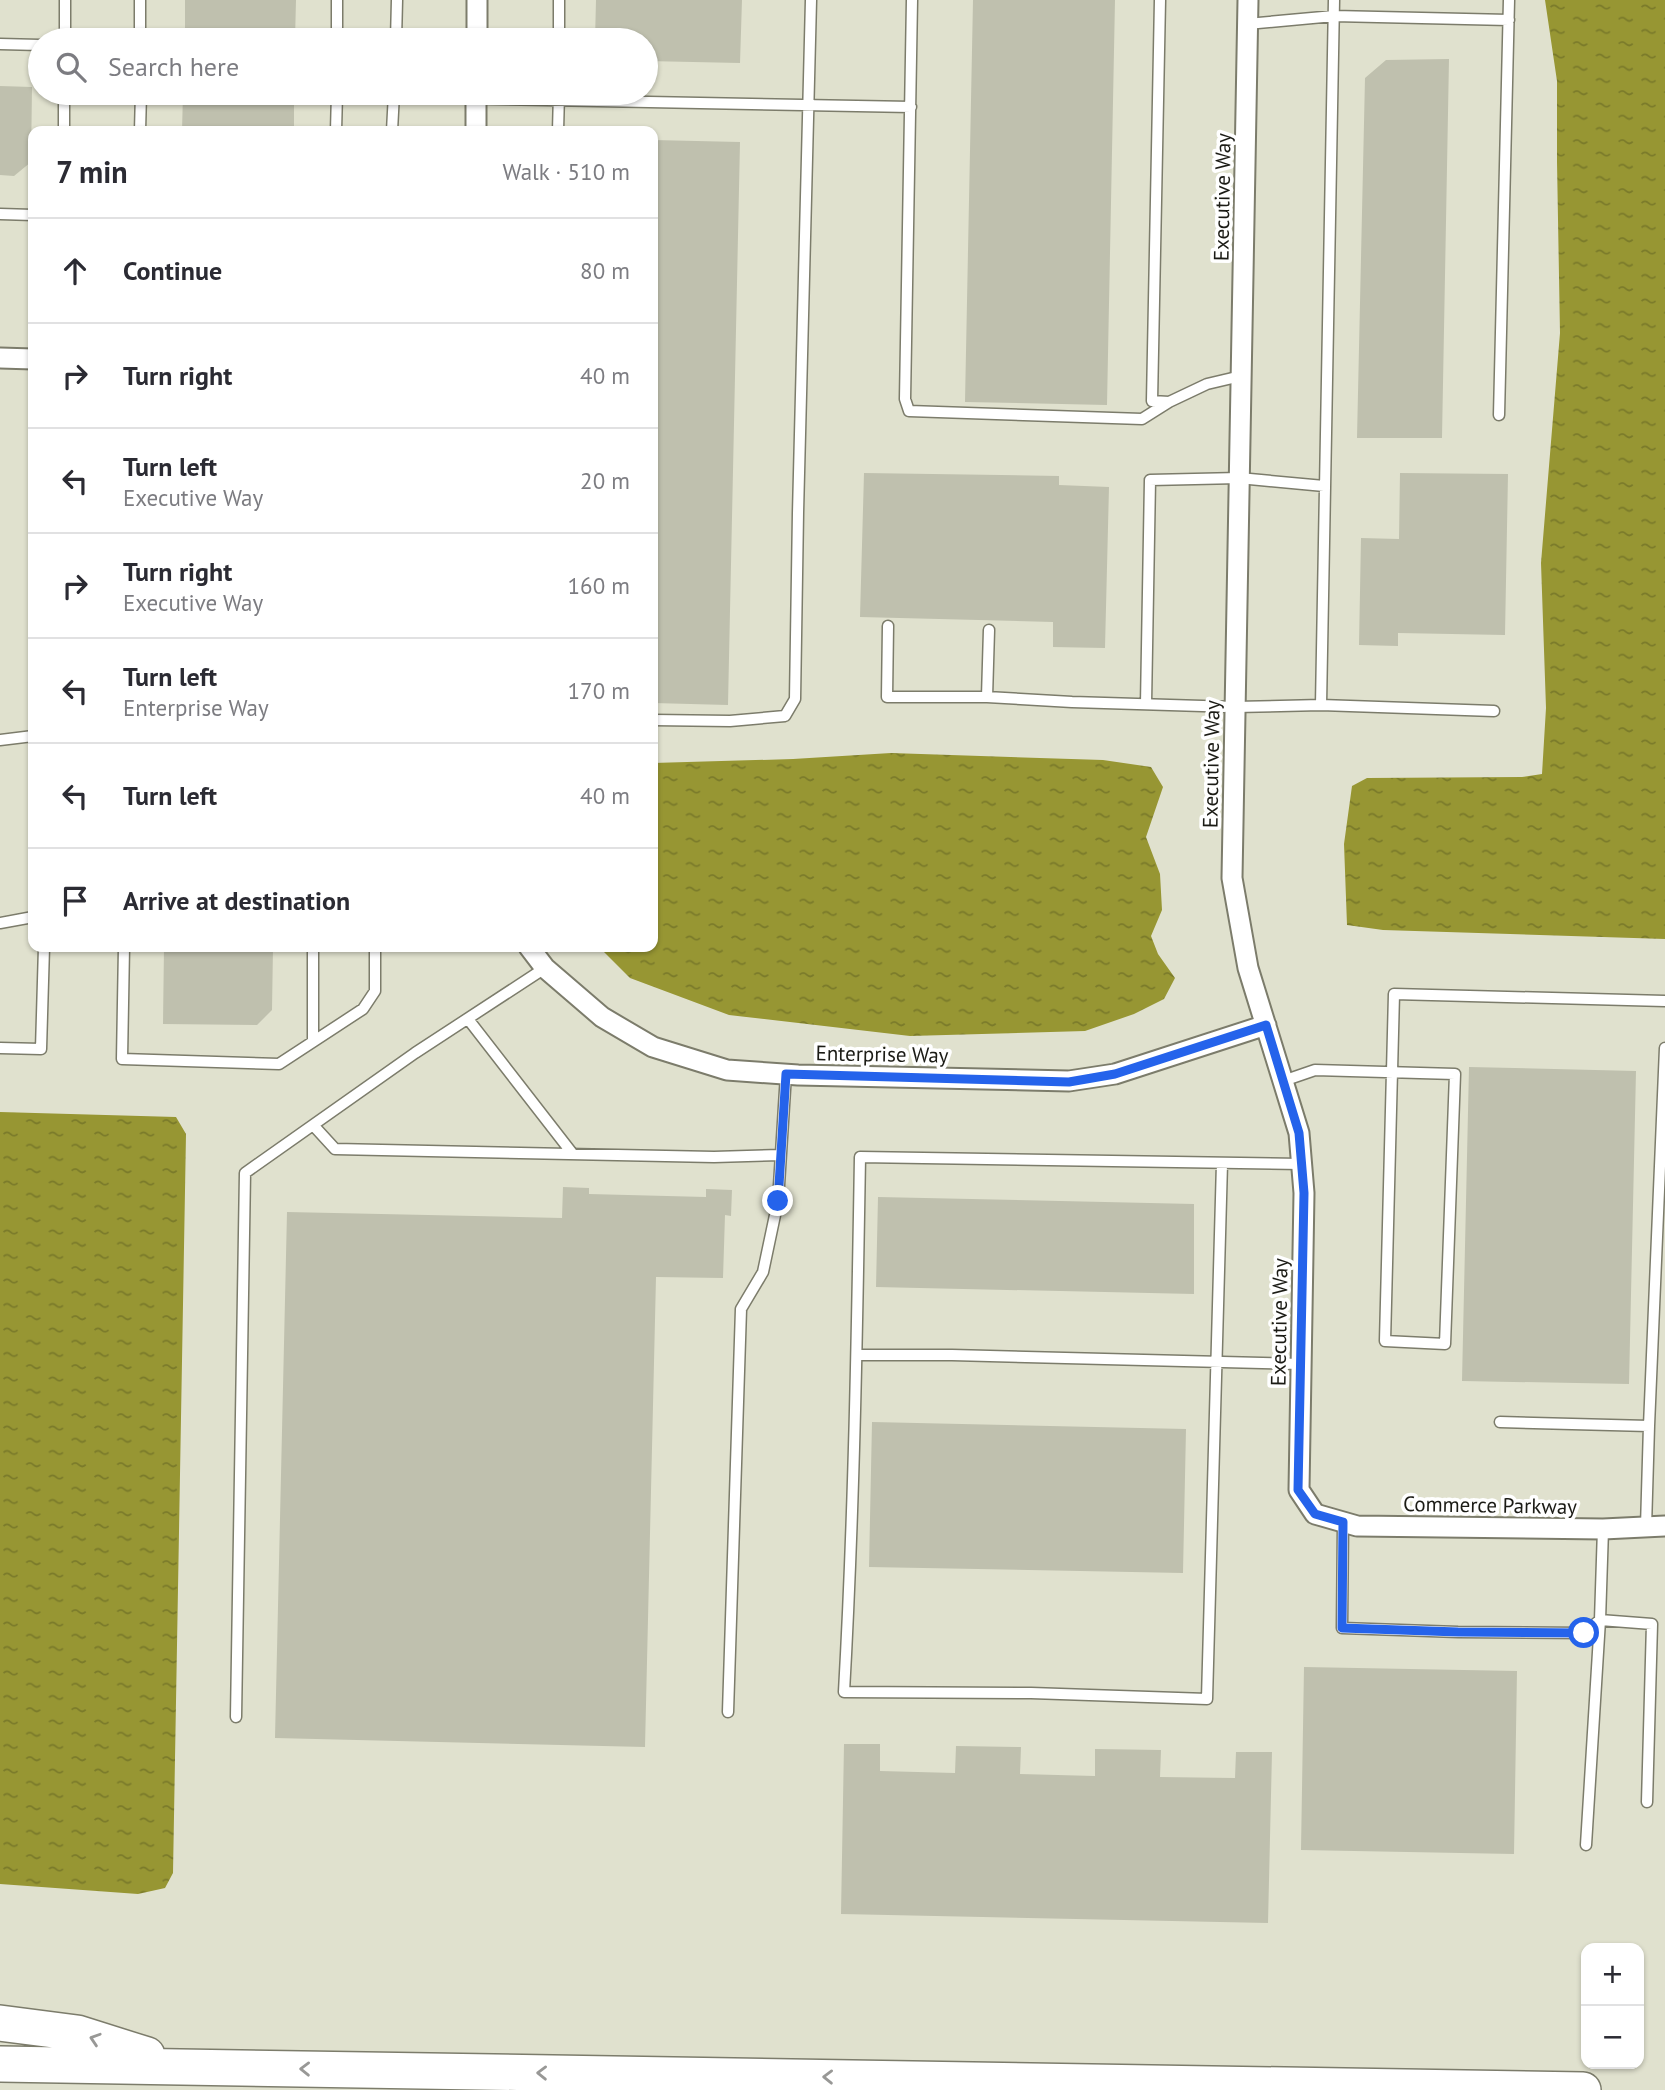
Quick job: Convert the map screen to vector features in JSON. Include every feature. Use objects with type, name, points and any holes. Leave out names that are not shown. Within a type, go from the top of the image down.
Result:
[{"type":"highway","points":[[0,2023],[77,2033],[184,2067]]},
{"type":"highway","points":[[0,2064],[1583,2090]]},
{"type":"street","points":[[477,0],[477,28]]},
{"type":"street","name":"Executive Way","points":[[1248,0],[1232,878],[1248,968],[1299,1133],[1304,1193],[1298,1490],[1315,1514]]},
{"type":"street","points":[[476,105],[476,126]]},
{"type":"street","points":[[0,358],[28,359]]},
{"type":"street","name":"Enterprise Way","points":[[533,952],[544,968],[602,1017],[653,1046],[727,1070],[1069,1082],[1115,1074],[1266,1025]]},
{"type":"street","name":"Commerce Parkway","points":[[1315,1514],[1357,1526],[1603,1529],[1656,1526]]},
{"type":"lane","points":[[65,0],[65,28]]},
{"type":"lane","points":[[140,0],[140,28]]},
{"type":"lane","points":[[337,0],[337,28]]},
{"type":"lane","points":[[396,28],[397,0]]},
{"type":"lane","points":[[559,0],[559,28]]},
{"type":"lane","points":[[658,720],[730,721],[785,716],[795,699],[811,0]]},
{"type":"lane","points":[[912,0],[905,399],[909,411],[1142,419],[1169,402],[1207,384],[1241,376]]},
{"type":"lane","points":[[1160,0],[1152,401],[1169,402]]},
{"type":"lane","points":[[1321,705],[1334,0]]},
{"type":"lane","points":[[1499,415],[1509,0]]},
{"type":"lane","points":[[1247,24],[1334,16],[1509,20]]},
{"type":"lane","points":[[0,44],[28,45]]},
{"type":"lane","points":[[658,100],[911,107]]},
{"type":"lane","points":[[64,105],[64,126]]},
{"type":"lane","points":[[140,126],[141,105]]},
{"type":"lane","points":[[336,126],[337,105]]},
{"type":"lane","points":[[392,126],[393,105]]},
{"type":"lane","points":[[558,126],[559,105]]},
{"type":"lane","points":[[0,214],[28,215]]},
{"type":"lane","points":[[1146,704],[1150,480],[1239,478],[1324,486]]},
{"type":"lane","points":[[888,626],[887,697],[987,697],[1235,707],[1321,705],[1494,712]]},
{"type":"lane","points":[[987,697],[989,630]]},
{"type":"lane","points":[[0,740],[28,737]]},
{"type":"lane","points":[[0,923],[28,918]]},
{"type":"lane","points":[[0,1048],[41,1049],[44,952]]},
{"type":"lane","points":[[124,952],[122,1059],[279,1064],[363,1009],[375,991],[375,952]]},
{"type":"lane","points":[[313,952],[313,1041]]},
{"type":"lane","points":[[236,1717],[245,1173],[544,968]]},
{"type":"lane","points":[[1283,1081],[1315,1070],[1393,1073],[1455,1074],[1446,1344],[1385,1341],[1393,1073],[1394,994],[1665,1001]]},
{"type":"lane","points":[[468,1018],[572,1153]]},
{"type":"lane","points":[[1656,1526],[1649,1426],[1665,1048]]},
{"type":"lane","points":[[728,1712],[741,1309],[763,1272],[778,1201],[786,1074]]},
{"type":"lane","points":[[313,1125],[335,1149],[713,1157],[780,1155]]},
{"type":"lane","points":[[1222,1163],[1207,1699],[1031,1693],[844,1692],[857,1355],[860,1157],[1301,1164]]},
{"type":"lane","points":[[857,1355],[952,1354],[1301,1364]]},
{"type":"lane","points":[[1500,1422],[1649,1426]]},
{"type":"lane","points":[[1343,1522],[1342,1628],[1584,1633],[1600,1620],[1651,1624],[1647,1802]]},
{"type":"lane","points":[[1586,1845],[1603,1529]]},
{"type":"water","points":[[1545,0],[1665,0],[1665,939],[1383,930],[1347,925],[1344,844],[1352,786],[1367,778],[1522,777],[1542,774],[1546,708],[1541,563],[1560,333],[1557,81]]},
{"type":"water","points":[[891,753],[1103,760],[1151,767],[1163,787],[1146,837],[1160,874],[1162,910],[1151,936],[1158,954],[1175,978],[1164,999],[1134,1014],[1085,1031],[910,1036],[729,1015],[630,978],[604,952],[658,952],[658,763]]},
{"type":"water","points":[[0,1112],[176,1117],[186,1134],[173,1873],[165,1888],[138,1894],[0,1884]]},
{"type":"building","points":[[185,0],[296,0],[295,28],[185,28]]},
{"type":"building","points":[[596,0],[742,0],[740,63],[658,61],[658,28],[595,28]]},
{"type":"building","points":[[973,0],[1115,0],[1107,405],[965,402]]},
{"type":"building","points":[[1449,59],[1442,438],[1357,438],[1365,78],[1386,60]]},
{"type":"building","points":[[0,86],[28,87],[28,105],[32,105],[31,126],[28,126],[28,164],[14,176],[0,175]]},
{"type":"building","points":[[183,105],[294,105],[294,126],[182,126]]},
{"type":"building","points":[[658,140],[740,142],[728,705],[658,703]]},
{"type":"building","points":[[864,473],[1059,476],[1059,485],[1109,487],[1105,648],[1053,647],[1053,622],[860,617]]},
{"type":"building","points":[[1400,473],[1508,474],[1505,635],[1398,633],[1398,646],[1359,645],[1361,538],[1399,539]]},
{"type":"building","points":[[164,952],[273,952],[272,1010],[257,1025],[163,1024]]},
{"type":"building","points":[[1469,1067],[1636,1071],[1629,1384],[1462,1381]]},
{"type":"building","points":[[563,1187],[589,1188],[589,1194],[706,1197],[706,1189],[732,1190],[731,1216],[725,1215],[723,1278],[656,1277],[645,1747],[275,1738],[287,1212],[562,1218]]},
{"type":"building","points":[[878,1197],[1194,1204],[1194,1294],[876,1287]]},
{"type":"building","points":[[872,1422],[1186,1429],[1183,1573],[869,1567]]},
{"type":"building","points":[[1304,1667],[1517,1671],[1514,1854],[1301,1850]]},
{"type":"building","points":[[844,1744],[880,1744],[880,1771],[955,1773],[956,1746],[1021,1747],[1020,1774],[1095,1776],[1095,1749],[1161,1750],[1160,1777],[1235,1778],[1236,1752],[1272,1752],[1268,1923],[841,1914]]},
{"type":"route","points":[[778,1201],[786,1074],[1069,1082],[1115,1074],[1266,1025],[1299,1133],[1304,1193],[1298,1490],[1315,1514],[1343,1522],[1342,1628],[1584,1633]]}]
